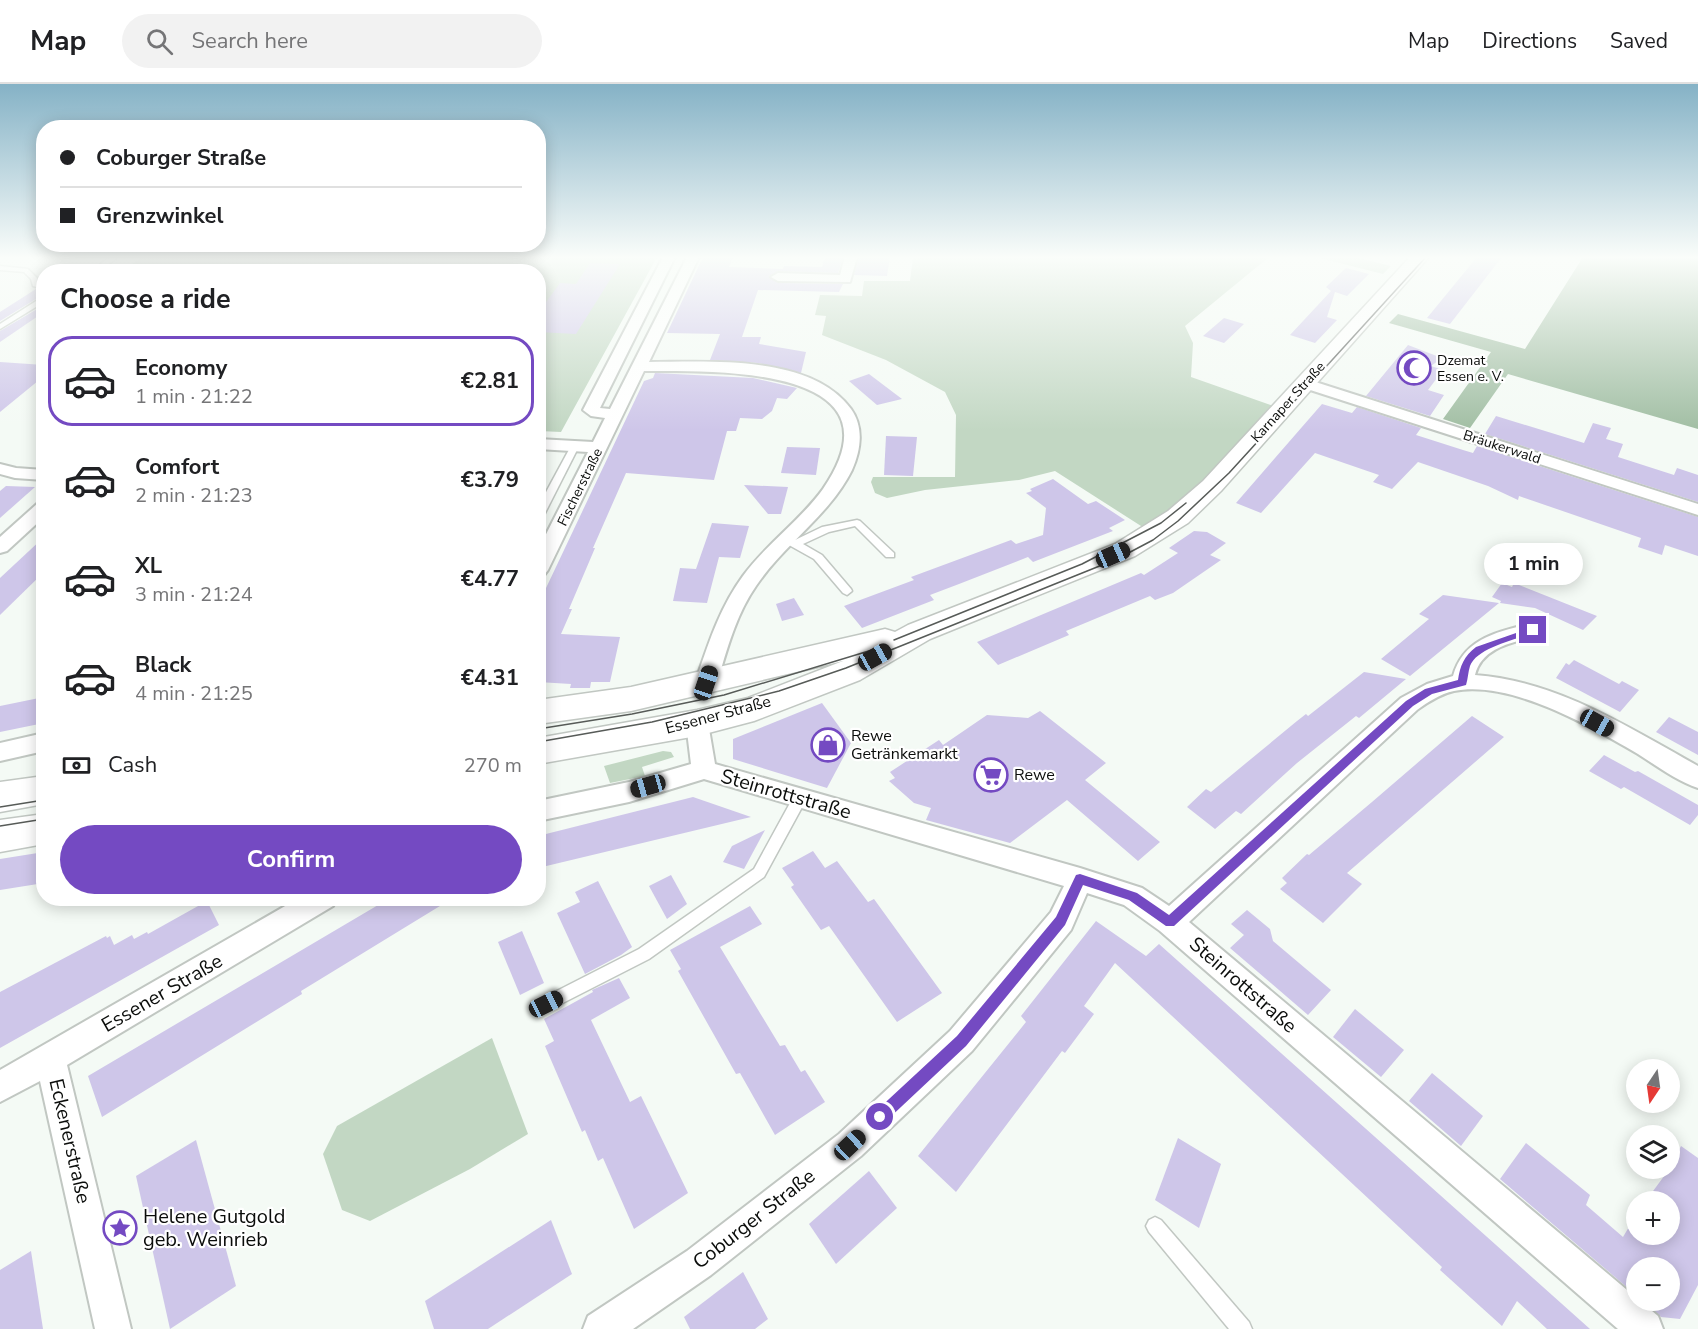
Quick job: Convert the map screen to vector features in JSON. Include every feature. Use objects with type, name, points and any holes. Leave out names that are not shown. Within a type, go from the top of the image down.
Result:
[{"type":"main road","name":"Karnaper Straße","points":[[1178,517],[1212,486],[1368,315]]},
{"type":"main road","name":"Essener Straße","points":[[546,750],[697,723],[754,709],[849,672],[919,632],[1125,550],[1178,517]]},
{"type":"main road","name":"Essener Straße","points":[[546,711],[631,699],[919,632]]},
{"type":"main road","points":[[0,797],[36,791]]},
{"type":"main road","points":[[0,836],[36,830]]},
{"type":"street","points":[[615,414],[597,413],[591,410],[639,315]]},
{"type":"street","name":"Fischerstraße","points":[[546,551],[664,315]]},
{"type":"street","points":[[639,366],[747,370],[779,374],[815,387],[836,400],[851,420],[854,433],[853,445],[846,464],[829,493],[790,542],[757,571],[740,594],[706,683]]},
{"type":"street","name":"Bräukerwald","points":[[1306,384],[1698,510]]},
{"type":"street","points":[[546,444],[599,447]]},
{"type":"street","points":[[0,469],[36,474]]},
{"type":"street","points":[[0,547],[36,514]]},
{"type":"street","points":[[1462,682],[1465,666],[1471,655],[1479,649],[1533,630]]},
{"type":"street","points":[[1170,922],[1410,704],[1428,691],[1462,682],[1497,685],[1557,700],[1698,778]]},
{"type":"street","name":"Steinrottstraße","points":[[697,723],[704,770],[1133,896],[1170,922],[1645,1329]]},
{"type":"street","points":[[0,752],[36,744]]},
{"type":"street","points":[[546,809],[629,792],[704,770]]},
{"type":"street","name":"Coburger Straße","points":[[602,1329],[699,1263],[850,1145],[961,1041],[1060,921],[1080,879]]},
{"type":"street","name":"Essener Straße","points":[[0,1087],[310,906]]},
{"type":"street","name":"Eckenerstraße","points":[[50,1058],[113,1329]]},
{"type":"lane","points":[[0,327],[18,315]]},
{"type":"lane","points":[[546,500],[574,446]]},
{"type":"lane","points":[[790,542],[842,523],[857,523],[890,555]]},
{"type":"lane","points":[[790,542],[818,557],[847,591]]},
{"type":"lane","points":[[546,1004],[644,954],[759,873],[800,798]]},
{"type":"lane","points":[[1155,1226],[1242,1329]]},
{"type":"green space","points":[[546,315],[625,315],[561,432],[546,431]]},
{"type":"green space","points":[[816,315],[1198,315],[1185,326],[1193,343],[1191,377],[1282,409],[1152,533],[1055,471],[1019,480],[925,490],[887,498],[875,493],[871,482],[873,477],[955,477],[956,415],[945,392],[886,360],[822,335],[826,316]]},
{"type":"green space","points":[[1397,315],[1402,315],[1525,349],[1546,315],[1698,315],[1698,429],[1508,374],[1470,428],[1443,419],[1491,352],[1389,323]]},
{"type":"green space","points":[[663,751],[671,752],[674,757],[642,767],[645,776],[610,783],[604,766]]},
{"type":"green space","points":[[492,1038],[528,1134],[470,1169],[370,1221],[342,1210],[323,1154],[337,1126]]},
{"type":"building","points":[[0,315],[10,315],[0,321]]},
{"type":"building","points":[[27,315],[36,315],[36,317],[0,342],[0,331]]},
{"type":"building","points":[[546,315],[588,315],[576,334],[546,332]]},
{"type":"building","points":[[675,315],[749,315],[742,337],[761,337],[759,344],[806,352],[801,373],[758,363],[710,360],[720,334],[667,333]]},
{"type":"building","points":[[1309,315],[1328,315],[1327,317],[1337,320],[1315,343],[1290,335]]},
{"type":"building","points":[[1429,315],[1457,315],[1450,324],[1427,318]]},
{"type":"building","points":[[1224,318],[1244,324],[1224,343],[1203,336]]},
{"type":"building","points":[[1408,345],[1442,358],[1431,366],[1443,370],[1428,390],[1444,395],[1430,416],[1366,396]]},
{"type":"building","points":[[0,362],[36,364],[36,383],[0,412]]},
{"type":"building","points":[[655,373],[753,378],[797,388],[787,399],[777,398],[772,411],[762,419],[740,418],[736,431],[727,431],[714,480],[626,473],[593,548],[595,548],[561,634],[620,637],[610,682],[591,682],[590,688],[570,688],[571,684],[546,682],[546,588],[644,381],[653,378]]},
{"type":"building","points":[[869,374],[902,399],[877,405],[849,381]]},
{"type":"building","points":[[1322,404],[1352,413],[1357,407],[1421,428],[1416,435],[1473,453],[1477,446],[1698,517],[1698,556],[1665,545],[1662,555],[1638,547],[1641,538],[1519,496],[1518,500],[1488,486],[1418,462],[1392,489],[1373,482],[1379,475],[1315,453],[1261,513],[1236,503]]},
{"type":"building","points":[[1496,416],[1584,443],[1593,423],[1611,428],[1606,439],[1623,444],[1618,457],[1674,475],[1677,468],[1698,475],[1698,502],[1485,434]]},
{"type":"building","points":[[886,436],[917,437],[913,476],[884,475]]},
{"type":"building","points":[[787,447],[820,448],[816,475],[781,473]]},
{"type":"building","points":[[1053,479],[1088,504],[1096,501],[1125,520],[1109,528],[1113,531],[1033,562],[1028,557],[930,595],[934,600],[862,628],[844,606],[914,580],[911,577],[1011,540],[1016,544],[1043,535],[1046,508],[1026,493]]},
{"type":"building","points":[[744,485],[788,487],[781,514],[768,514]]},
{"type":"building","points":[[6,486],[35,487],[0,518],[0,491]]},
{"type":"building","points":[[712,523],[749,526],[740,558],[719,557],[707,603],[673,601],[680,568],[696,569]]},
{"type":"building","points":[[1194,531],[1207,532],[1226,543],[1210,555],[1221,560],[1173,593],[1155,600],[1150,596],[1066,631],[1069,635],[998,665],[977,642],[1141,573],[1144,575],[1178,553],[1169,548]]},
{"type":"building","points":[[36,544],[36,580],[0,615],[0,578]]},
{"type":"building","points":[[1502,583],[1512,587],[1514,583],[1597,616],[1583,630],[1535,608],[1500,603],[1501,601],[1492,597]]},
{"type":"building","points":[[1443,595],[1499,603],[1410,676],[1381,659],[1429,619],[1419,614]]},
{"type":"building","points":[[794,598],[804,615],[782,621],[776,604]]},
{"type":"building","points":[[1574,660],[1619,684],[1622,681],[1639,690],[1620,712],[1556,678],[1566,663],[1569,665]]},
{"type":"building","points":[[1364,672],[1406,679],[1359,718],[1356,716],[1297,763],[1241,814],[1236,811],[1215,829],[1187,807],[1206,789],[1211,792],[1297,721],[1306,714],[1308,716]]},
{"type":"building","points":[[36,699],[36,725],[0,732],[0,706]]},
{"type":"building","points":[[822,703],[851,743],[827,788],[733,759],[733,739]]},
{"type":"building","name":"Rewe","points":[[1040,711],[1106,763],[1085,780],[1160,842],[1138,861],[1067,800],[1010,843],[926,820],[931,808],[914,803],[889,781],[895,778],[890,772],[939,740],[943,745],[987,715],[1028,718]]},
{"type":"building","points":[[1472,716],[1504,737],[1347,873],[1362,884],[1323,923],[1280,889],[1287,883],[1282,878],[1307,854],[1309,855]]},
{"type":"building","points":[[1669,717],[1698,732],[1698,755],[1656,732]]},
{"type":"building","points":[[1604,755],[1635,772],[1638,771],[1698,805],[1698,815],[1690,825],[1624,787],[1621,789],[1589,771]]},
{"type":"building","points":[[693,797],[751,817],[546,866],[546,834]]},
{"type":"building","points":[[765,830],[744,869],[723,862],[732,846]]},
{"type":"building","points":[[813,851],[825,868],[837,861],[868,902],[874,899],[942,993],[897,1022],[829,926],[821,930],[791,887],[794,885],[782,868]]},
{"type":"building","points":[[36,853],[36,884],[0,890],[0,859]]},
{"type":"building","points":[[671,875],[687,904],[667,919],[649,886]]},
{"type":"building","points":[[598,881],[632,947],[585,974],[557,913],[580,902],[575,892]]},
{"type":"building","points":[[198,906],[210,906],[219,925],[0,1048],[0,992],[106,936],[107,938],[110,936],[114,945],[132,935],[134,939],[147,932],[148,934]]},
{"type":"building","points":[[376,906],[440,906],[102,1117],[88,1076]]},
{"type":"building","points":[[750,906],[762,924],[720,947],[780,1046],[785,1045],[801,1072],[805,1070],[825,1102],[775,1135],[740,1073],[736,1074],[678,971],[681,969],[670,950]]},
{"type":"building","points":[[1247,910],[1270,929],[1273,941],[1331,990],[1308,1015],[1230,948],[1244,935],[1231,924]]},
{"type":"building","points":[[1096,921],[1146,956],[1159,944],[1590,1329],[1547,1329],[1517,1301],[1502,1326],[1440,1270],[1442,1267],[1115,963],[1084,1006],[1094,1014],[1065,1053],[1062,1051],[956,1192],[918,1156],[1026,1022],[1021,1016]]},
{"type":"building","points":[[522,931],[544,983],[520,995],[498,942]]},
{"type":"building","points":[[619,978],[630,998],[591,1020],[630,1102],[641,1096],[688,1193],[634,1229],[603,1158],[598,1161],[585,1130],[582,1132],[545,1046],[554,1041],[544,1019],[593,992],[592,990]]},
{"type":"building","points":[[1355,1009],[1404,1050],[1381,1077],[1333,1037]]},
{"type":"building","points":[[1432,1073],[1483,1116],[1461,1146],[1409,1101]]},
{"type":"building","points":[[1178,1138],[1221,1164],[1199,1228],[1155,1200]]},
{"type":"building","points":[[196,1140],[236,1286],[170,1329],[136,1176]]},
{"type":"building","points":[[1526,1143],[1590,1195],[1586,1205],[1623,1237],[1626,1232],[1626,1245],[1680,1245],[1680,1191],[1653,1191],[1662,1179],[1680,1179],[1681,1146],[1698,1158],[1698,1285],[1680,1319],[1661,1317],[1655,1311],[1680,1311],[1680,1257],[1626,1257],[1626,1286],[1500,1179]]},
{"type":"building","points":[[869,1171],[897,1208],[836,1264],[809,1224]]},
{"type":"building","points":[[551,1220],[572,1274],[488,1329],[434,1329],[425,1301]]},
{"type":"building","points":[[31,1251],[43,1329],[0,1329],[0,1270]]},
{"type":"building","points":[[743,1272],[768,1319],[755,1329],[690,1329],[684,1317]]},
{"type":"tram line","points":[[546,741],[652,722],[779,691],[846,668],[1117,559],[1153,540],[1178,521],[1229,473],[1373,315]]},
{"type":"tram line","points":[[894,640],[1082,564],[1161,523],[1186,503]]},
{"type":"tram line","points":[[546,728],[632,714],[724,695],[872,650]]},
{"type":"tram line","points":[[0,807],[36,801]]},
{"type":"tram line","points":[[0,826],[36,820]]},
{"type":"place","name":"Dzemat Essen e. V.","points":[[1414,368]]},
{"type":"place","name":"Rewe Getränkemarkt","points":[[828,745]]},
{"type":"place","name":"Rewe","points":[[991,775]]},
{"type":"place","name":"Helene Gutgold geb. Weinrieb","points":[[120,1228]]},
{"type":"route","points":[[880,1117],[961,1041],[1060,921],[1080,879],[1133,896],[1170,922],[1410,704],[1428,691],[1462,682],[1465,666],[1471,655],[1479,649],[1533,630]]}]
